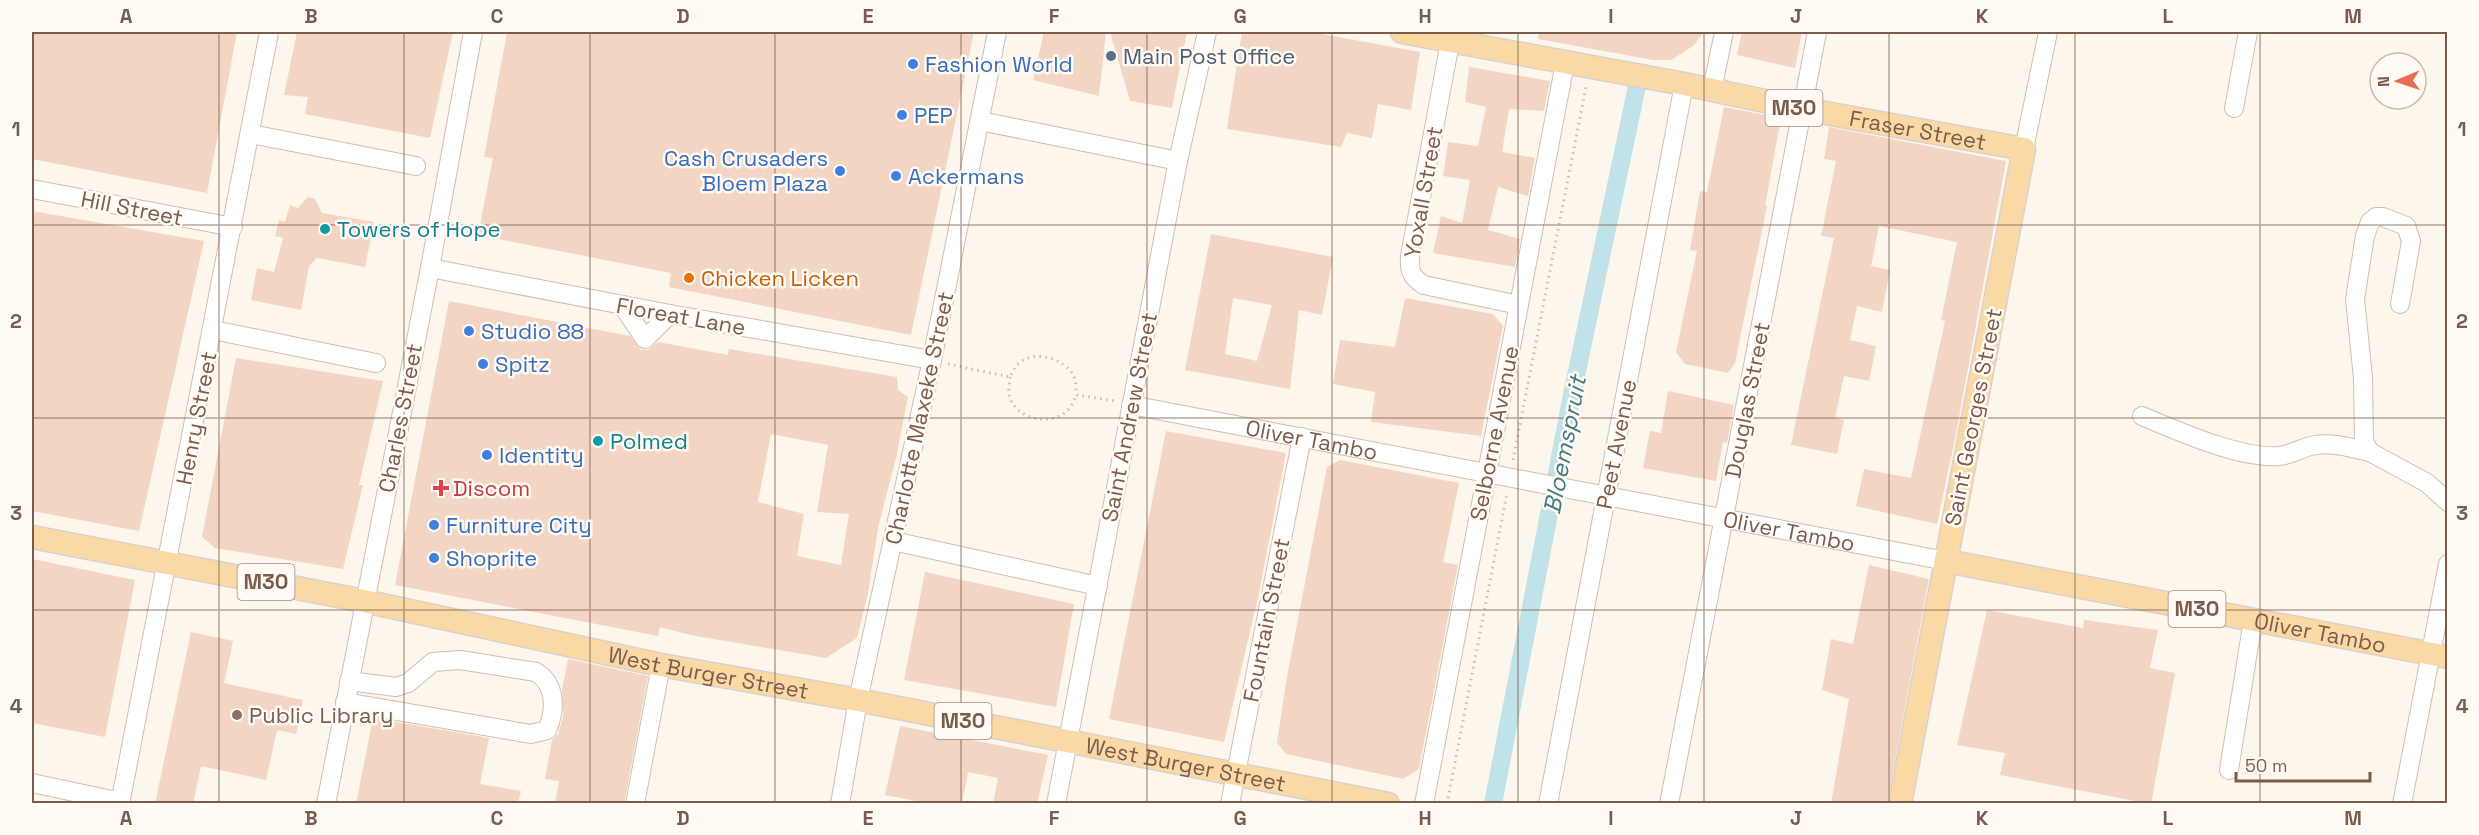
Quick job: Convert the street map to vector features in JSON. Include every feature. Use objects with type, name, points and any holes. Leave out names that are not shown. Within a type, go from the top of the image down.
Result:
[{"type":"main road","name":"M30","points":[[1402,32],[1451,37],[1565,63]]},
{"type":"main road","name":"Fraser Street","points":[[1565,63],[1684,84],[1803,110],[2024,149]]},
{"type":"main road","name":"Saint Georges Street","points":[[1900,804],[2024,149]]},
{"type":"main road","name":"West Burger Street","points":[[32,537],[364,601],[661,665],[858,700],[1388,804]]},
{"type":"main road","name":"Oliver Tambo","points":[[1946,561],[2439,656]]},
{"type":"street","name":"Henry Street","points":[[120,803],[269,32]]},
{"type":"street","name":"Charles Street","points":[[326,804],[430,268],[473,32]]},
{"type":"street","name":"Charlotte Maxeke Street","points":[[840,804],[858,700],[932,360],[998,32]]},
{"type":"street","name":"Saint Andrew Street","points":[[1056,804],[1178,161],[1207,32]]},
{"type":"street","points":[[1712,90],[1724,32]]},
{"type":"street","name":"Douglas Street","points":[[1669,804],[1817,32]]},
{"type":"street","name":"Saint Georges Street","points":[[2024,149],[2048,32]]},
{"type":"street","points":[[2234,108],[2248,32]]},
{"type":"street","name":"Yoxall Street","points":[[1451,37],[1409,270],[1414,279],[1424,285],[1519,305]]},
{"type":"street","name":"Selborne Avenue","points":[[1424,804],[1565,63]]},
{"type":"street","name":"Peet Avenue","points":[[1548,804],[1598,494],[1684,84]]},
{"type":"street","points":[[980,121],[1178,161]]},
{"type":"street","points":[[251,134],[416,166]]},
{"type":"street","name":"Hill Street","points":[[32,189],[233,227]]},
{"type":"street","points":[[2370,452],[2364,442],[2363,378],[2355,299],[2365,237],[2370,222],[2376,217],[2383,217],[2406,226],[2409,232],[2411,241],[2400,304]]},
{"type":"street","name":"Floreat Lane","points":[[430,268],[670,314],[932,360]]},
{"type":"street","points":[[622,305],[645,339],[670,314]]},
{"type":"street","points":[[213,330],[376,363]]},
{"type":"street","name":"Oliver Tambo","points":[[1131,405],[1946,561]]},
{"type":"street","points":[[2142,416],[2198,440],[2257,454],[2280,456],[2315,445],[2333,444],[2370,452],[2427,483],[2448,502]]},
{"type":"street","name":"Fountain Street","points":[[1230,804],[1302,436]]},
{"type":"street","points":[[893,541],[1098,586]]},
{"type":"street","points":[[2402,804],[2439,656],[2448,564]]},
{"type":"street","points":[[2229,770],[2253,620]]},
{"type":"street","points":[[345,702],[531,734],[547,730],[553,717],[554,699],[544,677],[536,672],[460,660],[433,662],[408,683],[391,686],[349,681]]},
{"type":"street","points":[[635,804],[661,665]]},
{"type":"street","points":[[388,709],[391,686]]},
{"type":"street","points":[[32,783],[120,803]]},
{"type":"path","points":[[1447,804],[1589,67]]},
{"type":"path","points":[[1034,357],[1051,358],[1065,365],[1074,377],[1077,395],[1067,411],[1050,419],[1035,419],[1021,412],[1009,396],[1010,377],[1019,363],[1034,357]]},
{"type":"path","points":[[932,360],[1010,377]]},
{"type":"path","points":[[1077,395],[1131,405]]},
{"type":"building","points":[[32,32],[237,32],[207,193],[32,159]]},
{"type":"building","points":[[297,32],[453,32],[430,138],[305,114],[308,97],[284,95]]},
{"type":"building","points":[[507,32],[974,32],[911,335],[669,287],[671,273],[478,235],[493,158],[484,157]]},
{"type":"building","points":[[1044,32],[1106,32],[1099,96],[1033,80]]},
{"type":"building","points":[[1110,32],[1187,32],[1172,108],[1130,101]]},
{"type":"building","points":[[1242,32],[1311,32],[1420,52],[1411,110],[1378,104],[1372,138],[1347,133],[1341,147],[1227,129]]},
{"type":"building","points":[[1539,32],[1704,32],[1693,46],[1671,60],[1653,60],[1538,39]]},
{"type":"building","points":[[1742,32],[1802,32],[1795,68],[1737,55]]},
{"type":"building","points":[[1469,67],[1550,81],[1544,111],[1509,109],[1502,152],[1535,158],[1528,196],[1498,187],[1488,230],[1520,239],[1515,267],[1433,253],[1441,216],[1462,223],[1470,180],[1443,176],[1448,142],[1478,146],[1486,107],[1465,102]]},
{"type":"building","points":[[1724,107],[1781,118],[1765,206],[1767,206],[1735,363],[1728,373],[1685,364],[1676,352],[1697,251],[1690,250],[1700,191],[1707,192]]},
{"type":"building","points":[[1829,127],[2006,161],[1956,434],[1937,524],[1856,506],[1864,469],[1911,478],[1945,321],[1941,320],[1957,242],[1879,226],[1871,266],[1890,270],[1882,312],[1857,306],[1850,340],[1876,346],[1869,381],[1844,376],[1835,418],[1844,420],[1837,454],[1791,445],[1834,238],[1821,236],[1836,161],[1824,159]]},
{"type":"building","name":"Towers of Hope","points":[[308,197],[315,199],[322,213],[374,222],[365,267],[317,258],[309,266],[301,310],[251,300],[257,268],[274,272],[283,238],[275,236],[279,220],[285,222],[290,205],[298,208]]},
{"type":"building","points":[[32,211],[204,241],[139,531],[32,511]]},
{"type":"building","points":[[1211,234],[1333,257],[1322,315],[1299,310],[1290,389],[1185,370]],"holes":[[[1233,298],[1272,305],[1257,361],[1225,354]]]},
{"type":"building","points":[[1405,298],[1493,314],[1503,326],[1481,436],[1371,422],[1375,392],[1333,384],[1340,340],[1395,347]]},
{"type":"building","points":[[449,301],[630,336],[641,350],[648,350],[658,342],[728,355],[729,349],[897,377],[898,390],[908,397],[896,458],[878,528],[868,593],[857,638],[826,658],[690,635],[660,627],[658,636],[395,585]],"holes":[[[771,434],[828,445],[817,512],[849,514],[841,565],[797,556],[804,514],[758,502]]]},
{"type":"building","points":[[236,358],[383,381],[359,485],[363,485],[343,569],[215,548],[202,537]]},
{"type":"building","points":[[1668,391],[1734,405],[1727,443],[1723,442],[1716,481],[1643,468],[1650,431],[1661,433]]},
{"type":"building","points":[[1166,431],[1286,453],[1258,598],[1224,742],[1109,719]]},
{"type":"building","points":[[1340,460],[1459,483],[1443,562],[1458,565],[1419,769],[1403,779],[1286,754],[1277,743],[1286,682],[1327,467]]},
{"type":"building","points":[[32,559],[135,580],[105,737],[32,723],[34,692],[32,692]]},
{"type":"building","points":[[1869,565],[1929,579],[1887,804],[1831,804],[1849,699],[1822,690],[1831,639],[1853,644]]},
{"type":"building","points":[[925,572],[1074,604],[1056,707],[904,680]]},
{"type":"building","points":[[1987,610],[2083,628],[2084,620],[2158,630],[2150,668],[2175,673],[2151,804],[2000,775],[2005,753],[1957,745]]},
{"type":"building","name":"Public Library","points":[[191,632],[233,641],[224,683],[303,700],[296,734],[277,730],[266,780],[201,766],[193,804],[155,804]]},
{"type":"building","points":[[568,659],[648,676],[624,804],[555,804],[559,781],[545,779],[552,740],[558,734],[563,717],[562,690]]},
{"type":"building","points":[[373,718],[489,738],[480,784],[521,791],[518,804],[356,804]]},
{"type":"building","points":[[900,726],[1048,755],[1037,804],[993,804],[998,778],[968,772],[962,804],[931,804],[885,795]]},
{"type":"waterway","name":"Bloemspruit","points":[[1493,804],[1572,395],[1637,86]]},
{"type":"place","name":"Main Post Office","points":[[1111,56]]},
{"type":"place","name":"Fashion World","points":[[913,64]]},
{"type":"place","name":"PEP","points":[[902,115]]},
{"type":"place","name":"Cash Crusaders Bloem Plaza","points":[[840,171]]},
{"type":"place","name":"Ackermans","points":[[896,176]]},
{"type":"place","name":"Towers of Hope","points":[[325,229]]},
{"type":"place","name":"Chicken Licken","points":[[689,278]]},
{"type":"place","name":"Studio 88","points":[[469,331]]},
{"type":"place","name":"Spitz","points":[[483,364]]},
{"type":"place","name":"Polmed","points":[[598,441]]},
{"type":"place","name":"Identity","points":[[487,455]]},
{"type":"place","name":"Discom","points":[[441,488]]},
{"type":"place","name":"Furniture City","points":[[434,525]]},
{"type":"place","name":"Shoprite","points":[[434,558]]},
{"type":"place","name":"Public Library","points":[[237,715]]}]
